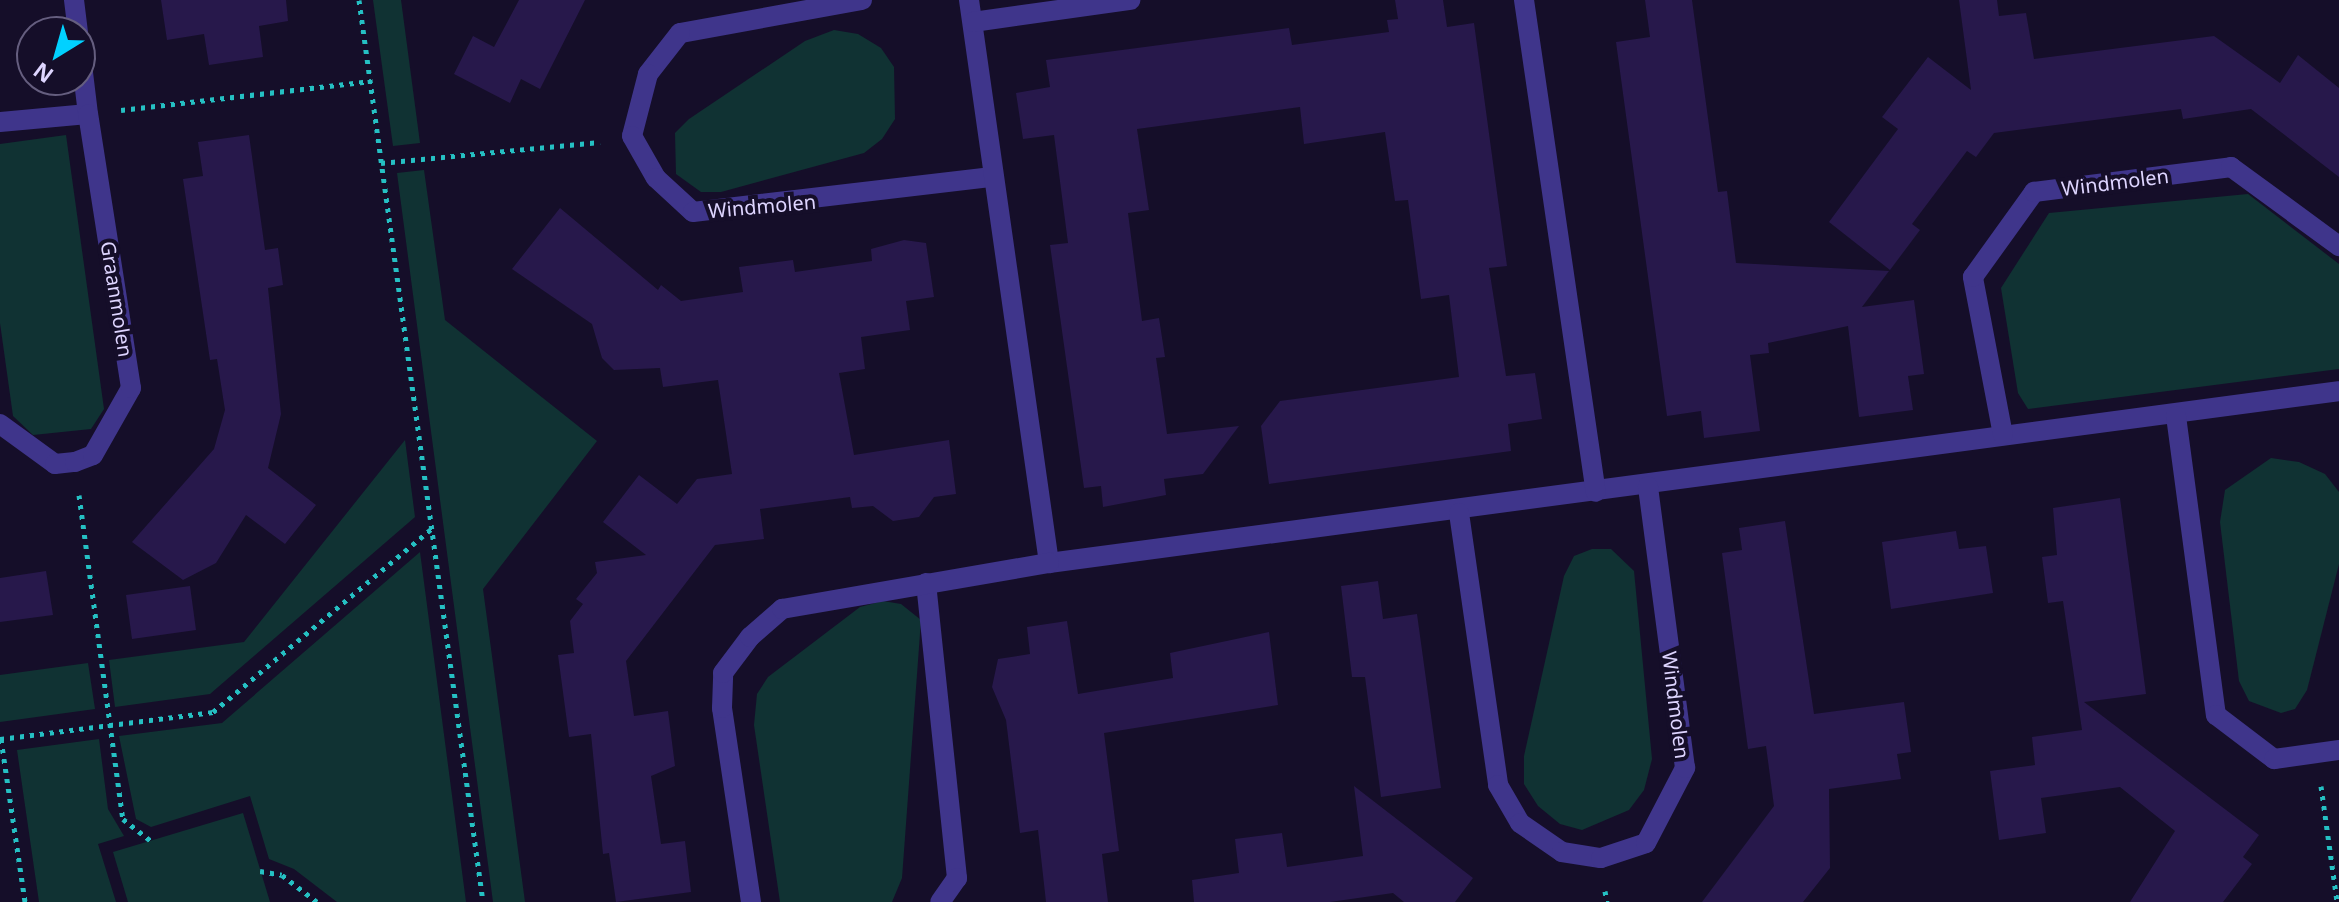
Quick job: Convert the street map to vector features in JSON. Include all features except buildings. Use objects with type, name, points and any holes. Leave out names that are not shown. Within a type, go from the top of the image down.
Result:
[{"type":"street","points":[[632,136],[648,74],[680,33],[862,0]]},
{"type":"street","points":[[969,0],[990,177],[1049,563]]},
{"type":"street","points":[[973,22],[1130,0]]},
{"type":"street","points":[[1524,0],[1596,492]]},
{"type":"street","name":"Graanmolen","points":[[75,462],[93,455],[131,388],[86,96]]},
{"type":"street","points":[[0,122],[88,114]]},
{"type":"street","name":"Windmolen","points":[[632,136],[656,178],[693,212],[990,177]]},
{"type":"street","name":"Windmolen","points":[[2003,435],[1973,277],[2034,192],[2231,167],[2339,246]]},
{"type":"street","points":[[751,902],[722,708],[723,673],[782,609],[1049,563],[1459,513],[2003,435],[2176,416],[2339,391]]},
{"type":"street","points":[[2176,416],[2216,715],[2274,759],[2317,757],[2339,750]]},
{"type":"street","points":[[0,424],[55,464],[75,462]]},
{"type":"street","name":"Windmolen","points":[[1459,513],[1498,785],[1520,823],[1562,852],[1601,858],[1646,843],[1685,768],[1648,486]]},
{"type":"street","points":[[926,583],[957,878],[940,902]]},
{"type":"path","points":[[359,0],[483,902]]},
{"type":"path","points":[[88,114],[371,81]]},
{"type":"path","points":[[381,163],[632,136]]},
{"type":"path","points":[[75,462],[123,819],[151,841]]},
{"type":"path","points":[[25,902],[0,739],[213,712],[432,528]]},
{"type":"path","points":[[2317,757],[2337,902]]},
{"type":"path","points":[[260,871],[282,875],[317,902]]},
{"type":"green space","points":[[373,0],[401,0],[420,143],[393,146]]},
{"type":"green space","points":[[834,30],[858,34],[881,48],[894,67],[895,119],[882,139],[864,153],[721,192],[701,192],[676,174],[675,133],[689,119],[805,41]]},
{"type":"green space","points":[[66,135],[104,409],[91,429],[33,435],[13,416],[0,323],[0,144]]},
{"type":"green space","points":[[424,170],[445,320],[597,441],[483,589],[525,902],[493,902],[397,173]]},
{"type":"green space","points":[[2248,194],[2339,264],[2339,369],[2028,409],[2018,393],[2001,288],[2049,213]]},
{"type":"green space","points":[[405,440],[415,517],[210,694],[115,707],[109,660],[244,642]]},
{"type":"green space","points":[[2271,458],[2299,462],[2325,474],[2339,492],[2339,564],[2307,690],[2295,709],[2281,713],[2249,701],[2239,681],[2220,522],[2225,490]]},
{"type":"green space","points":[[1592,549],[1611,549],[1634,571],[1652,759],[1644,790],[1629,810],[1582,830],[1560,824],[1538,806],[1524,784],[1524,756],[1564,576],[1574,556]]},
{"type":"green space","points":[[420,552],[466,902],[337,902],[294,869],[269,859],[250,796],[151,827],[136,819],[119,736],[222,723]]},
{"type":"green space","points":[[883,601],[901,604],[921,620],[902,878],[892,902],[780,902],[754,725],[757,694],[768,677],[860,607]]},
{"type":"green space","points":[[88,663],[95,709],[0,722],[0,675]]},
{"type":"green space","points":[[99,739],[108,809],[124,836],[98,844],[116,902],[39,902],[17,750]]},
{"type":"green space","points":[[243,813],[270,902],[128,902],[113,852]]}]
